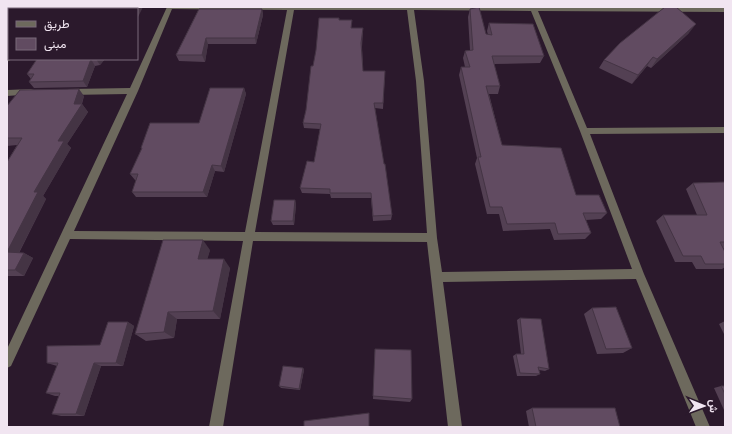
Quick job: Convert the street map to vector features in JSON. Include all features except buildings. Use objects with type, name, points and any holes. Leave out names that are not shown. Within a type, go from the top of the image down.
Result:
[{"type":"street","points":[[7,362],[68,235],[134,91],[170,7],[410,7],[725,10]]},
{"type":"street","points":[[410,7],[420,81],[432,238],[455,427]]},
{"type":"street","points":[[216,427],[291,8]]},
{"type":"street","points":[[534,8],[584,131],[639,274],[703,427]]},
{"type":"street","points":[[62,92],[134,91]]},
{"type":"street","points":[[7,93],[39,92]]},
{"type":"street","points":[[584,131],[725,130]]},
{"type":"street","points":[[68,235],[432,238]]},
{"type":"street","points":[[437,277],[639,274]]}]
